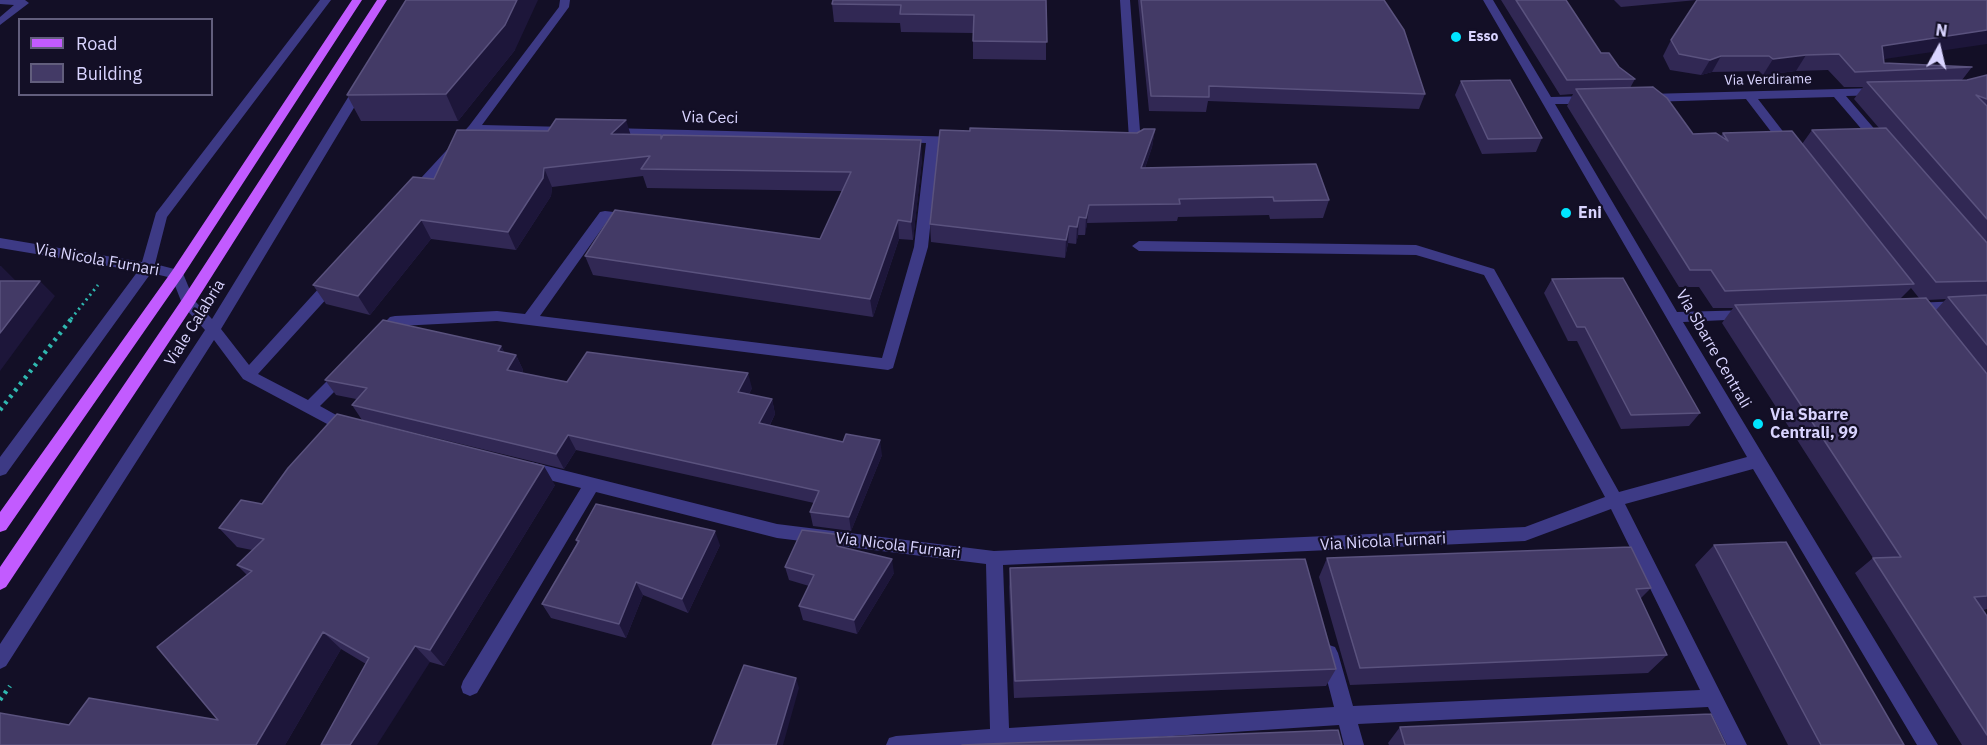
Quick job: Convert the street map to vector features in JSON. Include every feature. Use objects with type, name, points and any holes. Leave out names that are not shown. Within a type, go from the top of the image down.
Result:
[{"type":"main road","points":[[0,525],[177,274],[357,0]]},
{"type":"main road","name":"Viale Calabria","points":[[0,582],[188,302],[382,0]]},
{"type":"street","points":[[0,469],[147,268],[161,216],[326,0]]},
{"type":"street","points":[[409,199],[473,129],[564,7],[565,0]]},
{"type":"street","points":[[1111,143],[1135,144],[1125,0]]},
{"type":"street","name":"Via Sbarre Centrali","points":[[1488,0],[1757,461],[1928,745]]},
{"type":"street","points":[[0,1],[24,3],[0,22]]},
{"type":"street","name":"Viale Calabria","points":[[0,660],[212,331],[370,70]]},
{"type":"street","name":"Via Verdirame","points":[[1631,99],[1895,92]]},
{"type":"street","points":[[1837,93],[1890,154]]},
{"type":"street","points":[[1749,95],[1799,160]]},
{"type":"street","points":[[1549,101],[1608,99]]},
{"type":"street","name":"Via Ceci","points":[[473,129],[968,140]]},
{"type":"street","points":[[371,345],[395,321],[497,316],[888,364],[921,247],[933,139]]},
{"type":"street","points":[[529,320],[605,215],[640,220]]},
{"type":"street","name":"Via Nicola Furnari","points":[[0,243],[177,274],[188,302],[227,346],[248,375],[334,421],[368,429]]},
{"type":"street","points":[[1139,246],[1416,250],[1490,272],[1615,500],[1737,745]]},
{"type":"street","points":[[248,375],[344,269]]},
{"type":"street","points":[[1928,326],[1907,305],[1987,305]]},
{"type":"street","points":[[1673,317],[1765,313]]},
{"type":"street","points":[[309,408],[356,361]]},
{"type":"street","name":"Via Nicola Furnari","points":[[513,465],[777,531],[994,558],[1301,552],[1525,534],[1615,500],[1757,461]]},
{"type":"street","points":[[470,687],[592,484]]},
{"type":"street","points":[[994,558],[1000,742]]},
{"type":"street","points":[[1324,636],[1354,745]]},
{"type":"street","points":[[896,745],[1000,742],[1346,715],[1713,698]]},
{"type":"building","points":[[406,0],[517,0],[505,25],[446,94],[347,95]]},
{"type":"building","points":[[833,0],[1046,0],[1047,42],[973,41],[974,15],[900,14],[901,5],[832,4]]},
{"type":"building","points":[[1141,0],[1384,0],[1404,30],[1425,94],[1209,86],[1209,97],[1151,96]]},
{"type":"building","points":[[1516,0],[1566,0],[1601,53],[1609,53],[1619,67],[1635,79],[1567,80]]},
{"type":"building","points":[[1697,0],[1987,0],[1987,30],[1882,46],[1884,63],[1972,67],[1855,72],[1839,54],[1773,59],[1769,56],[1721,56],[1710,60],[1679,54],[1671,40]]},
{"type":"building","points":[[1987,75],[1987,99],[1976,95],[1987,106],[1987,219],[1867,82],[1967,80]]},
{"type":"building","points":[[1510,80],[1542,138],[1488,139],[1461,81]]},
{"type":"building","points":[[1653,87],[1667,98],[1693,134],[1716,133],[1728,141],[1723,133],[1792,131],[1914,284],[1725,291],[1711,270],[1690,270],[1576,89]]},
{"type":"building","points":[[556,119],[626,120],[611,134],[661,135],[661,139],[663,135],[921,140],[911,222],[898,220],[870,299],[585,256],[615,210],[820,239],[851,172],[641,169],[650,156],[544,168],[543,178],[508,232],[421,220],[358,296],[313,285],[413,177],[434,179],[457,130],[548,131]]},
{"type":"building","points":[[970,128],[1137,133],[1144,129],[1155,129],[1141,168],[1316,164],[1329,200],[1274,201],[1273,197],[1179,199],[1180,204],[1089,205],[1086,218],[1079,217],[1077,227],[1069,226],[1066,240],[930,224],[940,130],[970,131]]},
{"type":"building","points":[[1886,128],[1987,243],[1987,281],[1936,282],[1812,130]]},
{"type":"building","points":[[1623,278],[1700,413],[1631,415],[1585,327],[1577,327],[1552,279]]},
{"type":"building","points":[[0,281],[40,281],[0,333]]},
{"type":"building","points":[[1987,295],[1987,345],[1948,297]]},
{"type":"building","points":[[1926,298],[1987,374],[1987,596],[1974,597],[1987,616],[1987,735],[1873,558],[1901,557],[1735,305]]},
{"type":"building","points":[[383,320],[501,346],[498,351],[516,355],[507,370],[567,382],[587,352],[748,373],[738,392],[772,399],[759,423],[843,442],[846,434],[880,440],[849,517],[810,512],[819,491],[568,435],[556,454],[352,405],[367,388],[325,380]]},
{"type":"building","points":[[337,414],[544,466],[430,650],[415,646],[350,745],[321,745],[369,658],[323,632],[256,745],[0,745],[0,713],[69,725],[89,698],[218,720],[157,647],[252,571],[237,565],[264,539],[219,528],[241,500],[262,504],[288,468]]},
{"type":"building","points":[[596,504],[715,531],[682,599],[636,582],[619,624],[542,604],[579,541],[576,540]]},
{"type":"building","points":[[802,530],[842,535],[837,546],[892,559],[854,620],[799,606],[814,575],[785,567]]},
{"type":"building","points":[[1786,542],[1904,745],[1821,745],[1714,545]]},
{"type":"building","points":[[1631,547],[1651,588],[1636,589],[1667,655],[1360,668],[1327,558]]},
{"type":"building","points":[[1305,559],[1336,669],[1015,681],[1010,568]]},
{"type":"building","points":[[744,665],[796,678],[776,745],[712,745]]},
{"type":"building","points":[[1711,714],[1726,745],[1405,745],[1400,727]]},
{"type":"building","points":[[1338,730],[1342,745],[962,745]]},
{"type":"place","name":"Esso","points":[[1456,37]]},
{"type":"place","name":"Eni","points":[[1566,213]]},
{"type":"place","name":"Via Sbarre Centrali, 99","points":[[1758,424]]}]
